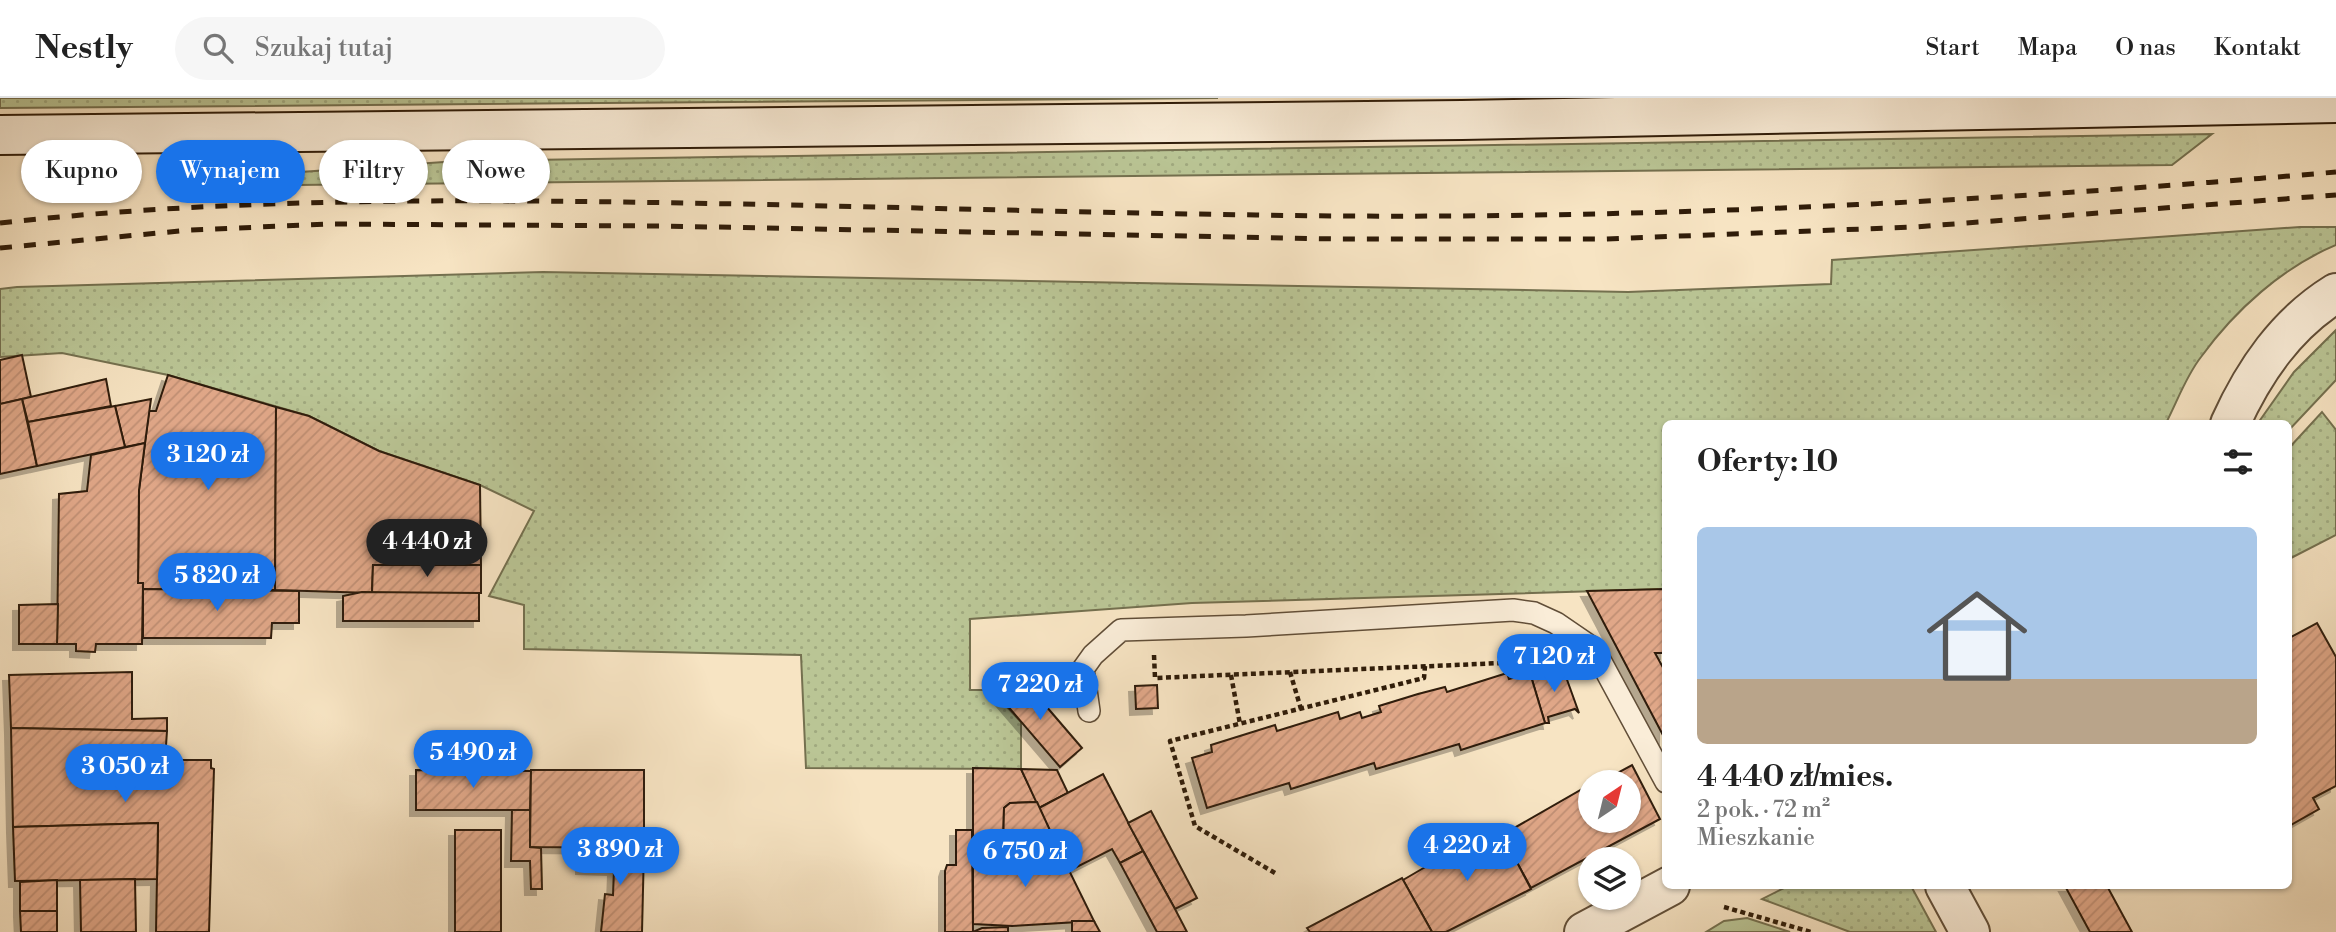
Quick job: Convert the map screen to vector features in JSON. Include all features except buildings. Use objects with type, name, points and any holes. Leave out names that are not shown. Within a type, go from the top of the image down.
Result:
[{"type":"main road","points":[[0,135],[1406,121],[1912,105],[2336,103]]},
{"type":"main road","points":[[2232,420],[2252,380],[2271,352],[2309,311],[2336,293]]},
{"type":"main road","points":[[1584,932],[1664,889]]},
{"type":"main road","points":[[1947,889],[1970,932]]},
{"type":"lane","points":[[1089,711],[1083,669],[1093,654],[1121,630],[1247,626],[1513,610],[1534,613],[1579,636],[1594,649],[1662,775]]},
{"type":"path","points":[[1152,627],[1155,678],[1525,662],[1562,656]]},
{"type":"path","points":[[1275,873],[1195,826],[1170,741],[1424,678],[1425,666]]},
{"type":"path","points":[[1290,672],[1301,709]]},
{"type":"path","points":[[1231,675],[1240,724]]},
{"type":"path","points":[[1724,907],[1811,932]]},
{"type":"green space","points":[[0,98],[1218,98],[0,108]]},
{"type":"green space","points":[[2212,134],[2172,165],[550,182],[550,160]]},
{"type":"green space","points":[[442,162],[442,183],[428,184],[428,163]]},
{"type":"green space","points":[[319,171],[319,185],[305,185],[305,172]]},
{"type":"green space","points":[[2300,227],[2336,227],[2336,245],[2297,265],[2261,292],[2214,340],[2186,381],[2167,420],[1662,420],[1662,589],[1192,603],[970,619],[970,690],[991,690],[1021,722],[1021,769],[806,768],[801,655],[524,649],[524,605],[489,596],[534,511],[480,485],[379,451],[309,416],[168,375],[62,353],[0,357],[0,289],[17,287],[543,272],[1628,292],[1831,284],[1832,260]]},
{"type":"green space","points":[[2336,330],[2336,380],[2292,427],[2292,420],[2260,420],[2294,372]]},
{"type":"green space","points":[[2322,412],[2336,430],[2336,535],[2292,557],[2292,445]]},
{"type":"green space","points":[[1782,889],[1913,889],[1936,932],[1850,932],[1762,899]]},
{"type":"green space","points":[[1747,918],[1790,932],[1706,932],[1724,921]]},
{"type":"railway","points":[[0,223],[233,205],[466,201],[701,203],[1256,215],[1526,215],[1931,201],[2336,172]]},
{"type":"railway","points":[[0,248],[190,230],[330,224],[661,226],[1338,239],[1604,239],[1914,227],[2336,195]]}]
